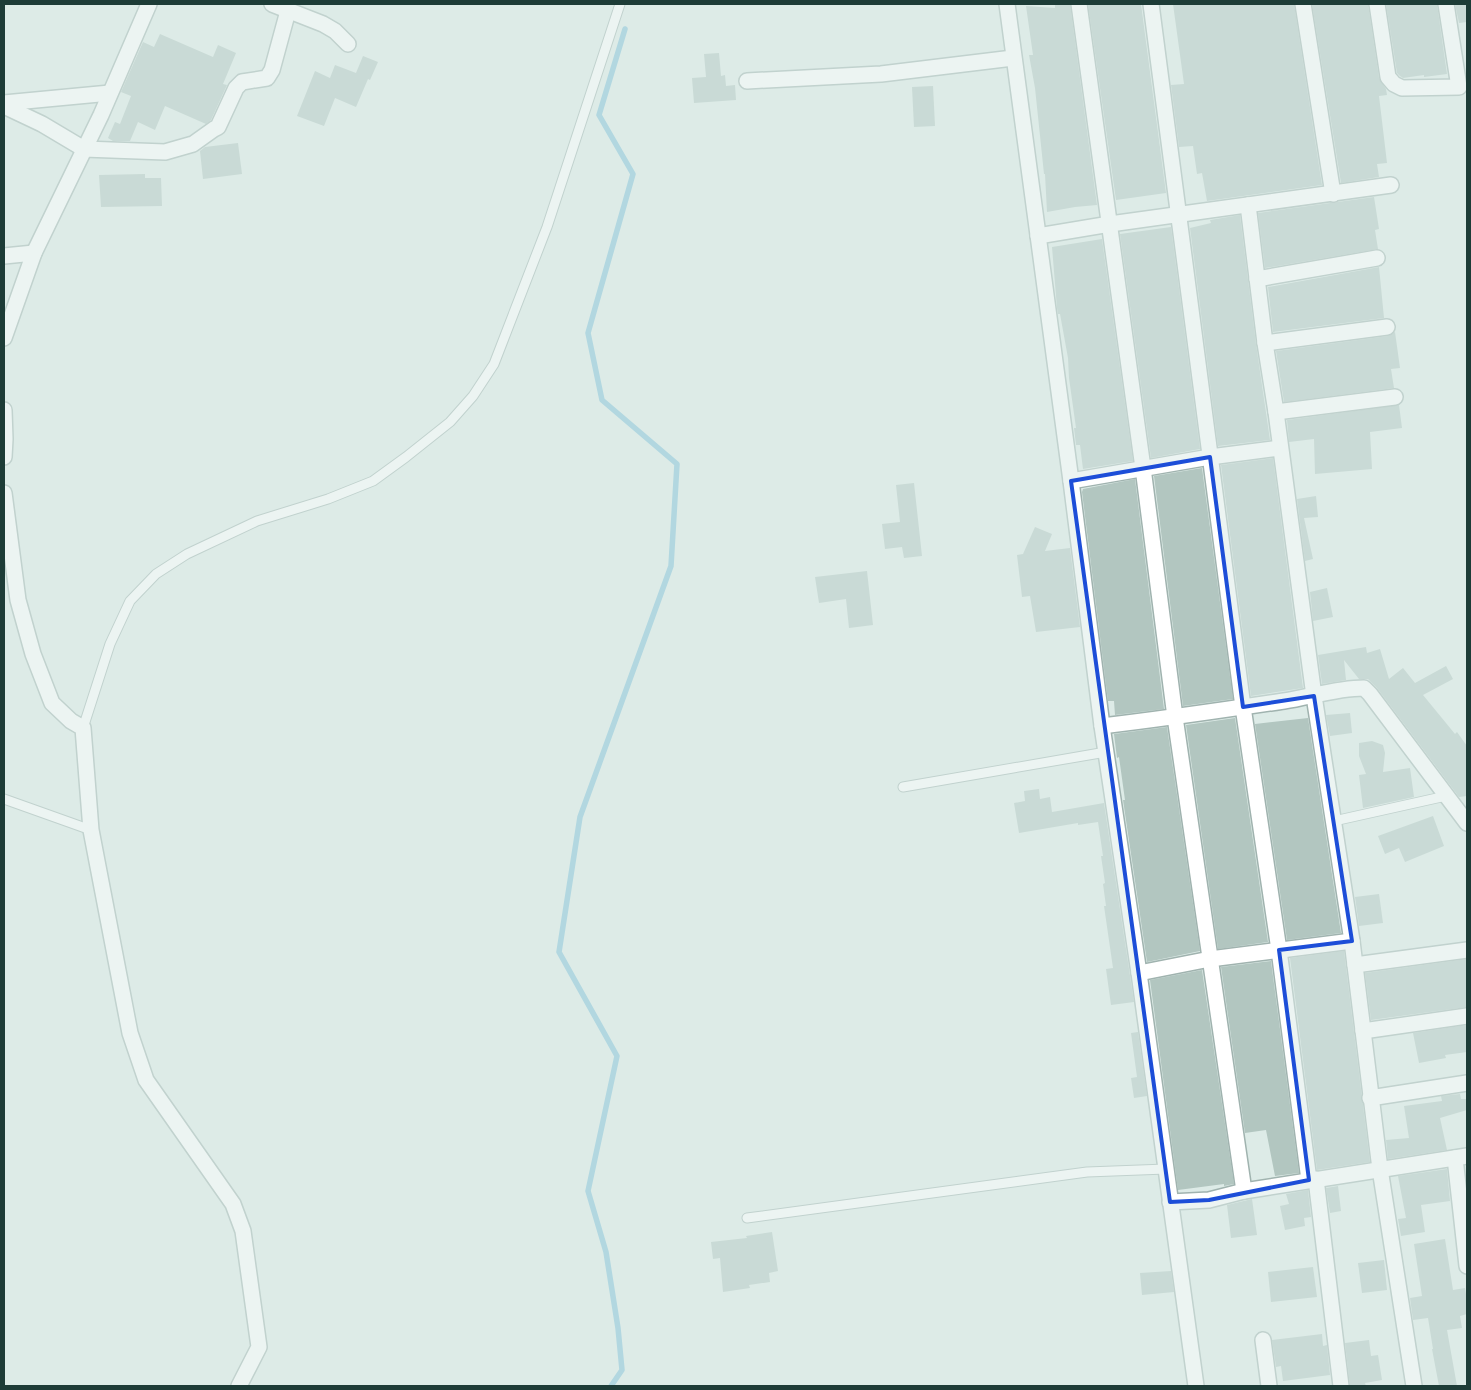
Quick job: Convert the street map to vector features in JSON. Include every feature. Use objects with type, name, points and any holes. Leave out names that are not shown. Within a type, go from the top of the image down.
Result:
[{"type":"street","points":[[4,338],[34,253],[110,93],[149,4]]},
{"type":"street","points":[[272,4],[289,7],[323,24],[335,31],[348,44]]},
{"type":"street","points":[[1007,4],[1102,726],[1139,973],[1196,1386]]},
{"type":"street","points":[[1079,4],[1143,468],[1175,717],[1244,1191]]},
{"type":"street","points":[[1151,4],[1243,707],[1341,1386]]},
{"type":"street","points":[[1304,4],[1333,194]]},
{"type":"street","points":[[1377,4],[1388,77],[1394,84],[1402,88],[1463,86],[1446,4]]},
{"type":"street","points":[[4,104],[84,149],[165,152],[193,144],[218,126],[236,88],[242,82],[267,78],[272,70],[289,7]]},
{"type":"street","points":[[747,81],[881,74],[1013,58]]},
{"type":"street","points":[[4,104],[110,93]]},
{"type":"street","points":[[1038,236],[1110,224],[1391,186]]},
{"type":"street","points":[[1248,205],[1256,278],[1314,696],[1352,941],[1370,1098],[1414,1386]]},
{"type":"street","points":[[4,256],[34,253]]},
{"type":"street","points":[[1256,278],[1377,258]]},
{"type":"street","points":[[1265,343],[1387,327]]},
{"type":"street","points":[[1276,412],[1395,397]]},
{"type":"street","points":[[4,410],[4,457]]},
{"type":"street","points":[[1071,481],[1210,457],[1280,448]]},
{"type":"street","points":[[4,493],[18,600],[33,654],[52,703],[70,721],[83,728],[91,830],[130,1033],[146,1080],[233,1204],[243,1231],[259,1347],[239,1386]]},
{"type":"street","points":[[1102,726],[1175,717],[1354,688],[1364,688],[1467,822]]},
{"type":"street","points":[[1139,973],[1210,959],[1352,941]]},
{"type":"street","points":[[1355,965],[1467,950]]},
{"type":"street","points":[[1363,1031],[1467,1016]]},
{"type":"street","points":[[1370,1098],[1467,1084]]},
{"type":"street","points":[[1170,1202],[1209,1200],[1244,1191],[1461,1157],[1467,1266]]},
{"type":"street","points":[[1263,1340],[1269,1386]]},
{"type":"lane","points":[[83,728],[110,644],[130,601],[156,574],[187,554],[257,520],[328,499],[373,481],[450,422],[473,396],[494,364],[547,226],[620,4]]},
{"type":"lane","points":[[903,787],[1106,752]]},
{"type":"lane","points":[[1334,821],[1446,796]]},
{"type":"lane","points":[[4,799],[91,830]]},
{"type":"lane","points":[[747,1218],[1087,1172],[1166,1169]]},
{"type":"highlighted area","points":[[1210,457],[1243,707],[1314,696],[1352,941],[1279,950],[1309,1180],[1209,1200],[1170,1202],[1071,481]]},
{"type":"building","points":[[1055,4],[1070,4],[1097,205],[1047,212],[1045,174],[1035,88],[1029,55],[1033,55],[1026,6],[1055,8]]},
{"type":"building","points":[[1088,4],[1141,4],[1166,193],[1116,200]]},
{"type":"building","points":[[1173,4],[1294,4],[1322,185],[1207,201],[1202,173],[1197,174],[1193,146],[1179,147],[1171,85],[1184,84]]},
{"type":"building","points":[[1312,4],[1368,4],[1379,78],[1386,89],[1387,95],[1379,96],[1387,163],[1377,164],[1379,177],[1341,183]]},
{"type":"building","points":[[1386,4],[1437,4],[1447,74],[1403,78],[1397,73]]},
{"type":"building","points":[[1455,4],[1467,4],[1467,22],[1459,23]]},
{"type":"building","points":[[160,34],[213,57],[218,45],[236,53],[223,84],[227,85],[211,120],[206,124],[165,106],[155,130],[138,122],[130,141],[113,141],[108,138],[115,122],[120,124],[131,96],[121,92],[143,42],[154,47]]},
{"type":"building","points":[[719,53],[721,76],[725,75],[726,86],[735,85],[736,100],[694,103],[692,78],[706,77],[704,54]]},
{"type":"building","points":[[363,56],[378,62],[370,80],[368,79],[356,107],[335,98],[324,126],[297,116],[315,71],[330,78],[335,65],[356,73]]},
{"type":"building","points":[[933,86],[935,126],[914,127],[912,87]]},
{"type":"building","points":[[238,143],[242,174],[203,179],[200,151],[205,147]]},
{"type":"building","points":[[145,174],[145,178],[161,178],[162,206],[101,207],[99,175]]},
{"type":"building","points":[[1374,197],[1379,229],[1375,230],[1378,249],[1265,268],[1258,213]]},
{"type":"building","points":[[1240,215],[1270,440],[1218,446],[1190,228],[1211,223],[1210,220]]},
{"type":"building","points":[[1171,227],[1200,449],[1151,458],[1120,234]]},
{"type":"building","points":[[1102,239],[1133,461],[1083,469],[1080,445],[1076,445],[1074,428],[1076,428],[1068,358],[1060,314],[1058,314],[1057,308],[1052,247]]},
{"type":"building","points":[[1379,267],[1384,318],[1273,332],[1268,287]]},
{"type":"building","points":[[1395,332],[1400,368],[1391,369],[1394,388],[1284,402],[1276,351],[1388,336]]},
{"type":"building","points":[[1399,405],[1402,428],[1370,432],[1372,469],[1315,474],[1314,439],[1289,442],[1287,420]]},
{"type":"building","points":[[1273,458],[1303,688],[1251,696],[1221,465]]},
{"type":"building","points":[[1202,468],[1233,699],[1183,706],[1154,476]]},
{"type":"building","points":[[1135,479],[1164,709],[1115,715],[1114,701],[1108,701],[1082,492],[1083,489]]},
{"type":"building","points":[[914,483],[922,556],[904,558],[902,547],[885,549],[882,524],[900,522],[896,485]]},
{"type":"building","points":[[1316,496],[1318,517],[1304,518],[1313,559],[1305,561],[1297,499]]},
{"type":"building","points":[[1035,527],[1052,534],[1045,551],[1070,548],[1080,627],[1036,632],[1030,596],[1022,597],[1017,555],[1023,554]]},
{"type":"building","points":[[867,571],[873,625],[849,628],[846,599],[819,603],[815,577]]},
{"type":"building","points":[[1327,588],[1333,617],[1313,621],[1310,592]]},
{"type":"building","points":[[1366,647],[1367,653],[1380,649],[1389,679],[1403,668],[1415,683],[1446,666],[1453,679],[1423,695],[1455,734],[1457,732],[1467,746],[1467,796],[1459,797],[1377,688],[1368,679],[1359,679],[1344,660],[1346,680],[1322,684],[1318,655]]},
{"type":"building","points":[[1350,713],[1352,733],[1330,736],[1326,715]]},
{"type":"building","points":[[1235,718],[1268,942],[1218,949],[1186,725]]},
{"type":"building","points":[[1308,718],[1341,933],[1287,940],[1255,724]]},
{"type":"building","points":[[1167,727],[1200,951],[1147,962],[1123,800],[1125,800],[1119,757],[1117,758],[1114,734]]},
{"type":"building","points":[[1372,741],[1383,745],[1385,753],[1383,772],[1410,768],[1414,797],[1363,808],[1359,775],[1366,774],[1359,756],[1359,743]]},
{"type":"building","points":[[1039,789],[1040,799],[1050,797],[1052,812],[1104,803],[1134,1002],[1111,1005],[1106,969],[1113,968],[1104,906],[1106,906],[1103,884],[1105,883],[1098,822],[1078,825],[1078,823],[1019,833],[1014,803],[1025,801],[1024,791]]},
{"type":"building","points":[[1433,816],[1444,846],[1405,862],[1399,848],[1385,854],[1378,836]]},
{"type":"building","points":[[1379,894],[1383,923],[1359,926],[1355,897]]},
{"type":"building","points":[[1344,951],[1370,1162],[1317,1170],[1290,958]]},
{"type":"building","points":[[1467,959],[1467,1007],[1371,1020],[1365,973]]},
{"type":"building","points":[[1271,961],[1299,1173],[1275,1176],[1266,1130],[1245,1133],[1221,967]]},
{"type":"building","points":[[1202,970],[1234,1184],[1178,1190],[1150,980]]},
{"type":"building","points":[[1467,1025],[1467,1052],[1445,1055],[1446,1058],[1419,1063],[1413,1033]]},
{"type":"building","points":[[1138,1032],[1147,1096],[1134,1098],[1131,1078],[1137,1077],[1131,1033]]},
{"type":"building","points":[[1460,1094],[1461,1099],[1467,1099],[1467,1110],[1440,1118],[1447,1150],[1388,1159],[1386,1140],[1409,1138],[1404,1106],[1442,1101],[1441,1096]]},
{"type":"building","points":[[1447,1169],[1450,1201],[1421,1205],[1425,1232],[1401,1236],[1398,1219],[1406,1218],[1398,1176]]},
{"type":"building","points":[[1338,1186],[1341,1211],[1330,1213],[1326,1188]]},
{"type":"building","points":[[1308,1190],[1311,1217],[1304,1218],[1305,1226],[1285,1230],[1280,1206],[1289,1204],[1286,1194]]},
{"type":"building","points":[[1252,1199],[1257,1235],[1231,1238],[1227,1205]]},
{"type":"building","points":[[772,1232],[778,1271],[769,1273],[770,1282],[749,1285],[750,1288],[723,1292],[720,1258],[713,1259],[711,1242],[747,1238],[746,1236]]},
{"type":"building","points":[[1445,1239],[1453,1290],[1465,1288],[1467,1300],[1467,1314],[1460,1316],[1462,1328],[1447,1330],[1457,1386],[1439,1386],[1428,1318],[1413,1320],[1410,1298],[1422,1296],[1414,1244]]},
{"type":"building","points":[[1384,1260],[1387,1290],[1362,1293],[1358,1263]]},
{"type":"building","points":[[1313,1267],[1317,1297],[1271,1302],[1268,1272]]},
{"type":"building","points":[[1171,1271],[1174,1292],[1142,1295],[1140,1273]]},
{"type":"building","points":[[1322,1334],[1323,1346],[1327,1345],[1330,1375],[1283,1381],[1281,1366],[1276,1367],[1272,1340]]},
{"type":"building","points":[[1369,1340],[1371,1356],[1378,1355],[1382,1380],[1365,1383],[1366,1386],[1350,1386],[1345,1343]]},
{"type":"waterway","points":[[611,1386],[622,1370],[618,1328],[606,1252],[588,1191],[617,1056],[559,952],[580,817],[671,566],[677,464],[602,400],[588,333],[633,174],[599,115],[625,29]]}]
